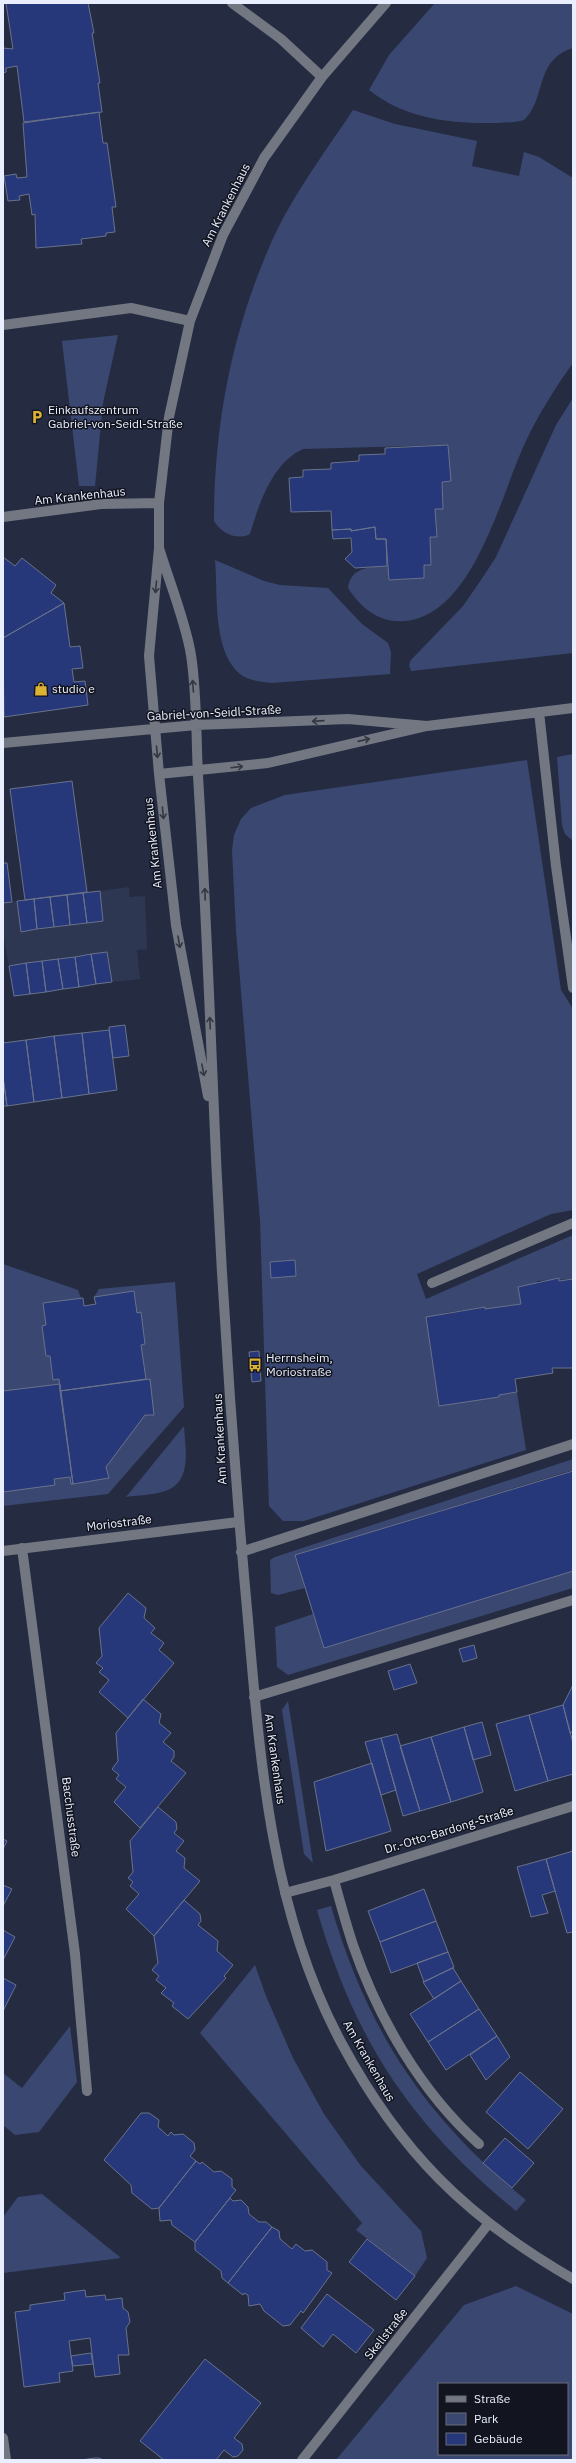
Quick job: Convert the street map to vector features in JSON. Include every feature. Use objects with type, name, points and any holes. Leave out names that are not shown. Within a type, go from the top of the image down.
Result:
[{"type":"street","points":[[232,3],[281,39],[322,77]]},
{"type":"street","name":"Am Krankenhaus","points":[[214,1132],[176,925],[159,774],[149,656],[159,548],[159,502],[169,417],[190,321],[223,235],[264,158],[322,77],[386,3]]},
{"type":"street","points":[[3,325],[131,308],[190,321]]},
{"type":"street","name":"Am Krankenhaus","points":[[3,517],[101,504],[159,502]]},
{"type":"street","name":"Am Krankenhaus","points":[[159,548],[191,654],[196,725],[214,1132],[238,1522],[254,1697],[269,1811],[285,1893],[299,1941],[320,1998],[341,2042],[394,2128],[452,2193],[529,2254],[573,2279]]},
{"type":"street","name":"Gabriel-von-Seidl-Straße","points":[[159,774],[268,763],[427,726],[573,708]]},
{"type":"street","points":[[539,712],[556,866],[573,988]]},
{"type":"street","name":"Gabriel-von-Seidl-Straße","points":[[3,743],[196,725],[348,719],[427,726]]},
{"type":"street","points":[[432,1283],[573,1223]]},
{"type":"street","points":[[241,1552],[573,1444]]},
{"type":"street","name":"Moriostraße","points":[[3,1551],[238,1522]]},
{"type":"street","name":"Bacchusstraße","points":[[22,1548],[75,1954],[87,2091]]},
{"type":"street","points":[[254,1697],[573,1600]]},
{"type":"street","name":"Dr.-Otto-Bardong-Straße","points":[[285,1893],[334,1880],[573,1806]]},
{"type":"street","points":[[334,1880],[353,1945],[368,1985],[387,2023],[409,2060],[435,2097],[465,2132],[479,2144]]},
{"type":"street","name":"Skellstraße","points":[[302,2460],[489,2223]]},
{"type":"street","points":[[3,2438],[6,2460]]},
{"type":"shaded area","points":[[129,887],[130,897],[145,896],[147,949],[137,950],[140,979],[112,982],[107,952],[9,966],[3,934],[3,903],[17,901],[21,932],[103,921],[100,891]]},
{"type":"green space","points":[[435,3],[573,3],[573,48],[561,54],[552,61],[542,80],[536,101],[524,120],[517,122],[480,123],[446,121],[429,118],[398,108],[369,90],[389,55]]},
{"type":"green space","points":[[353,110],[395,124],[477,141],[472,166],[519,176],[524,152],[539,157],[573,178],[573,363],[535,422],[515,466],[493,524],[479,554],[463,581],[444,603],[422,617],[396,621],[374,615],[362,606],[348,588],[350,581],[353,575],[363,569],[388,566],[389,580],[424,578],[424,565],[430,537],[437,536],[435,509],[443,509],[442,482],[451,481],[448,445],[303,449],[292,455],[275,474],[268,486],[258,510],[250,534],[240,537],[230,535],[221,529],[214,521],[217,452],[221,417],[235,349],[255,283],[276,231],[286,213],[307,178]]},
{"type":"green space","points":[[118,335],[103,403],[95,486],[79,486],[62,341]]},
{"type":"green space","points":[[573,398],[573,653],[411,671],[409,665],[411,660],[463,606],[496,557],[556,425]]},
{"type":"green space","points":[[215,560],[264,581],[280,585],[328,588],[362,624],[388,643],[391,652],[390,674],[272,683],[256,681],[240,674],[231,664],[221,637],[218,621]]},
{"type":"green space","points":[[573,754],[573,841],[565,834],[562,825],[557,757]]},
{"type":"green space","points":[[527,760],[561,990],[573,1009],[573,1210],[551,1214],[417,1274],[426,1299],[573,1235],[573,1279],[537,1281],[537,1284],[518,1287],[521,1304],[485,1309],[484,1307],[445,1313],[439,1405],[499,1397],[499,1395],[517,1392],[526,1450],[304,1521],[283,1521],[269,1506],[260,1220],[236,931],[232,850],[234,835],[241,819],[251,808],[285,795]]},
{"type":"green space","points":[[3,1264],[78,1290],[84,1306],[95,1304],[94,1297],[99,1289],[175,1282],[184,1407],[108,1494],[3,1506]]},
{"type":"green space","points":[[184,1426],[186,1461],[182,1477],[177,1484],[165,1491],[126,1497]]},
{"type":"green space","points":[[573,1459],[573,1470],[295,1555],[305,1588],[278,1595],[271,1593],[270,1560],[275,1557]]},
{"type":"green space","points":[[573,1571],[573,1588],[288,1675],[277,1667],[275,1627],[313,1614],[324,1648]]},
{"type":"green space","points":[[288,1701],[313,1863],[304,1854],[282,1710]]},
{"type":"green space","points":[[331,1906],[346,1951],[363,1993],[382,2032],[404,2069],[429,2103],[458,2136],[490,2168],[526,2200],[516,2211],[446,2146],[416,2112],[391,2077],[369,2040],[349,2000],[332,1957],[317,1910]]},
{"type":"green space","points":[[255,1965],[266,1996],[293,2058],[324,2114],[361,2166],[421,2231],[427,2258],[415,2276],[356,2230],[362,2223],[200,2033]]},
{"type":"green space","points":[[70,2026],[77,2082],[39,2132],[15,2135],[3,2125],[3,2073],[22,2088]]},
{"type":"green space","points":[[42,2194],[121,2258],[3,2273],[3,2217],[18,2197]]},
{"type":"green space","points":[[516,2286],[573,2314],[573,2460],[336,2460],[464,2305]]},
{"type":"building","points":[[6,3],[88,3],[94,33],[92,33],[100,83],[98,83],[102,112],[24,122],[17,66],[6,68],[6,72],[3,73],[3,48],[13,49]]},
{"type":"building","points":[[99,112],[103,143],[107,143],[116,207],[112,207],[115,232],[106,233],[106,236],[81,239],[82,244],[36,248],[35,214],[32,215],[29,194],[19,196],[20,200],[8,201],[4,176],[16,174],[17,178],[27,177],[23,123]]},
{"type":"building","points":[[448,445],[451,481],[442,482],[443,509],[435,509],[437,537],[430,537],[431,565],[424,565],[424,578],[389,580],[386,539],[376,539],[375,527],[351,531],[351,529],[332,530],[331,511],[291,512],[289,478],[303,477],[303,470],[331,469],[331,463],[359,461],[359,455],[385,454],[385,448]]},
{"type":"building","points":[[375,527],[376,539],[386,539],[387,566],[355,568],[345,559],[352,552],[351,538],[333,539],[332,530],[351,529],[351,531]]},
{"type":"building","points":[[3,557],[15,566],[22,558],[56,585],[51,593],[64,603],[3,638]]},
{"type":"building","points":[[64,603],[70,647],[80,646],[83,668],[72,669],[74,682],[85,681],[88,705],[4,717],[3,638]]},
{"type":"building","points":[[72,781],[87,892],[25,900],[10,789]]},
{"type":"building","points":[[3,863],[7,863],[12,902],[3,903]]},
{"type":"building","points":[[100,891],[103,921],[87,923],[83,893]]},
{"type":"building","points":[[83,893],[87,923],[70,925],[67,895]]},
{"type":"building","points":[[67,895],[70,925],[54,927],[50,897]]},
{"type":"building","points":[[50,897],[54,927],[37,929],[34,899]]},
{"type":"building","points":[[34,899],[37,929],[21,932],[17,901]]},
{"type":"building","points":[[107,952],[112,982],[96,984],[91,954]]},
{"type":"building","points":[[91,954],[96,984],[79,987],[75,957]]},
{"type":"building","points":[[75,957],[79,987],[63,989],[58,959]]},
{"type":"building","points":[[58,959],[63,989],[46,992],[42,961]]},
{"type":"building","points":[[42,961],[46,992],[30,994],[26,963]]},
{"type":"building","points":[[26,963],[30,994],[14,996],[9,966]]},
{"type":"building","points":[[125,1025],[129,1056],[113,1058],[109,1027]]},
{"type":"building","points":[[109,1030],[117,1090],[89,1094],[82,1033]]},
{"type":"building","points":[[82,1033],[89,1094],[62,1098],[54,1036]]},
{"type":"building","points":[[54,1036],[62,1098],[34,1102],[26,1040]]},
{"type":"building","points":[[26,1040],[34,1102],[7,1106],[3,1077],[3,1043]]},
{"type":"building","points":[[3,1077],[7,1106],[3,1106]]},
{"type":"building","points":[[295,1260],[296,1276],[271,1278],[270,1262]]},
{"type":"building","points":[[559,1278],[559,1281],[573,1279],[573,1368],[552,1368],[553,1373],[515,1379],[517,1392],[499,1395],[499,1397],[439,1406],[426,1317],[485,1307],[485,1309],[521,1304],[518,1287]]},
{"type":"building","points":[[134,1291],[137,1313],[141,1312],[145,1344],[141,1345],[146,1379],[60,1391],[59,1379],[53,1380],[50,1356],[46,1356],[42,1326],[46,1325],[43,1303],[83,1298],[84,1306],[96,1304],[94,1297]]},
{"type":"building","points":[[259,1351],[261,1381],[252,1382],[249,1352]]},
{"type":"building","points":[[150,1379],[154,1415],[145,1415],[106,1467],[109,1478],[73,1484],[60,1391]]},
{"type":"building","points":[[60,1384],[73,1484],[71,1484],[70,1477],[54,1479],[55,1485],[3,1492],[3,1391]]},
{"type":"building","points":[[573,1471],[573,1571],[324,1648],[295,1555]]},
{"type":"building","points":[[128,1593],[146,1608],[144,1618],[155,1628],[151,1633],[164,1643],[159,1650],[174,1663],[128,1718],[99,1692],[109,1680],[99,1672],[103,1668],[96,1663],[102,1656],[99,1628]]},
{"type":"building","points":[[474,1645],[477,1658],[463,1662],[459,1649]]},
{"type":"building","points":[[410,1664],[417,1683],[394,1690],[388,1671]]},
{"type":"building","points":[[573,1685],[573,1732],[570,1733],[563,1705]]},
{"type":"building","points":[[143,1699],[161,1714],[159,1723],[171,1733],[163,1742],[174,1751],[174,1757],[171,1761],[186,1773],[140,1828],[114,1802],[126,1787],[116,1779],[119,1775],[112,1769],[118,1761],[116,1733]]},
{"type":"building","points":[[563,1705],[573,1743],[573,1774],[548,1781],[529,1715]]},
{"type":"building","points":[[529,1715],[548,1781],[515,1791],[496,1724]]},
{"type":"building","points":[[482,1722],[491,1755],[473,1760],[464,1727]]},
{"type":"building","points":[[464,1727],[483,1792],[451,1802],[431,1737]]},
{"type":"building","points":[[397,1734],[420,1811],[403,1816],[381,1738]]},
{"type":"building","points":[[431,1737],[451,1802],[420,1811],[400,1746]]},
{"type":"building","points":[[381,1738],[396,1790],[381,1795],[365,1742]]},
{"type":"building","points":[[372,1763],[391,1831],[326,1851],[314,1782]]},
{"type":"building","points":[[158,1807],[176,1822],[177,1829],[174,1833],[184,1841],[176,1851],[185,1858],[184,1868],[200,1881],[154,1936],[126,1909],[139,1894],[130,1886],[133,1882],[128,1878],[133,1872],[130,1841]]},
{"type":"building","points":[[3,1839],[7,1841],[3,1849]]},
{"type":"building","points":[[573,1851],[573,1932],[567,1933],[546,1859]]},
{"type":"building","points":[[546,1859],[555,1891],[542,1895],[548,1913],[531,1917],[517,1867]]},
{"type":"building","points":[[3,1885],[12,1889],[3,1906]]},
{"type":"building","points":[[424,1889],[436,1921],[380,1942],[368,1911]]},
{"type":"building","points":[[184,1900],[200,1914],[201,1921],[198,1925],[218,1941],[217,1951],[233,1965],[224,1976],[226,1978],[188,2019],[172,2006],[174,2003],[161,1993],[166,1988],[156,1980],[159,1976],[152,1970],[158,1963],[154,1936]]},
{"type":"building","points":[[436,1921],[448,1952],[391,1973],[380,1942]]},
{"type":"building","points":[[3,1930],[15,1937],[3,1960]]},
{"type":"building","points":[[448,1952],[454,1967],[424,1982],[417,1963]]},
{"type":"building","points":[[453,1968],[461,1981],[434,1999],[423,1982]]},
{"type":"building","points":[[3,1978],[16,1985],[3,2011]]},
{"type":"building","points":[[461,1981],[479,2009],[428,2042],[410,2014]]},
{"type":"building","points":[[479,2009],[497,2036],[446,2070],[428,2042]]},
{"type":"building","points":[[497,2036],[510,2057],[486,2080],[470,2055]]},
{"type":"building","points":[[520,2072],[563,2109],[528,2149],[486,2112]]},
{"type":"building","points":[[141,2113],[149,2113],[159,2120],[158,2127],[168,2136],[171,2132],[174,2135],[183,2134],[194,2143],[195,2150],[190,2156],[196,2161],[159,2208],[152,2209],[132,2193],[131,2185],[104,2160]]},
{"type":"building","points":[[505,2138],[534,2163],[512,2188],[483,2163]]},
{"type":"building","points":[[196,2161],[200,2164],[202,2162],[214,2172],[221,2171],[232,2179],[232,2187],[236,2190],[195,2242],[172,2225],[171,2220],[160,2221],[159,2208]]},
{"type":"building","points":[[230,2198],[233,2201],[241,2200],[248,2207],[249,2214],[259,2222],[266,2222],[272,2227],[228,2283],[222,2278],[221,2271],[195,2250],[195,2242]]},
{"type":"building","points":[[272,2227],[279,2231],[280,2239],[292,2249],[296,2244],[305,2251],[312,2250],[327,2262],[327,2270],[332,2273],[303,2313],[301,2311],[290,2325],[283,2326],[264,2311],[260,2304],[249,2306],[248,2295],[244,2293],[243,2295],[228,2283]]},
{"type":"building","points":[[367,2239],[415,2276],[396,2300],[349,2262]]},
{"type":"building","points":[[85,2290],[86,2297],[105,2295],[106,2300],[122,2298],[123,2308],[128,2312],[130,2322],[126,2328],[129,2355],[118,2355],[120,2374],[95,2377],[90,2338],[69,2341],[73,2371],[59,2373],[60,2382],[24,2387],[15,2312],[30,2310],[30,2305],[65,2300],[64,2293]]},
{"type":"building","points":[[327,2294],[374,2330],[356,2353],[333,2334],[323,2347],[301,2328]]},
{"type":"building","points":[[91,2353],[93,2364],[73,2366],[71,2356]]},
{"type":"building","points":[[205,2359],[261,2403],[234,2438],[242,2444],[243,2450],[238,2456],[233,2457],[224,2450],[216,2460],[164,2460],[140,2441]]},
{"type":"building","points":[[95,2458],[103,2460],[81,2460]]},
{"type":"place","name":"Einkaufszentrum Gabriel-von-Seidl-Straße","points":[[37,417]]},
{"type":"place","name":"studio e","points":[[41,689]]},
{"type":"place","name":"Herrnsheim, Moriostraße","points":[[255,1365]]}]
